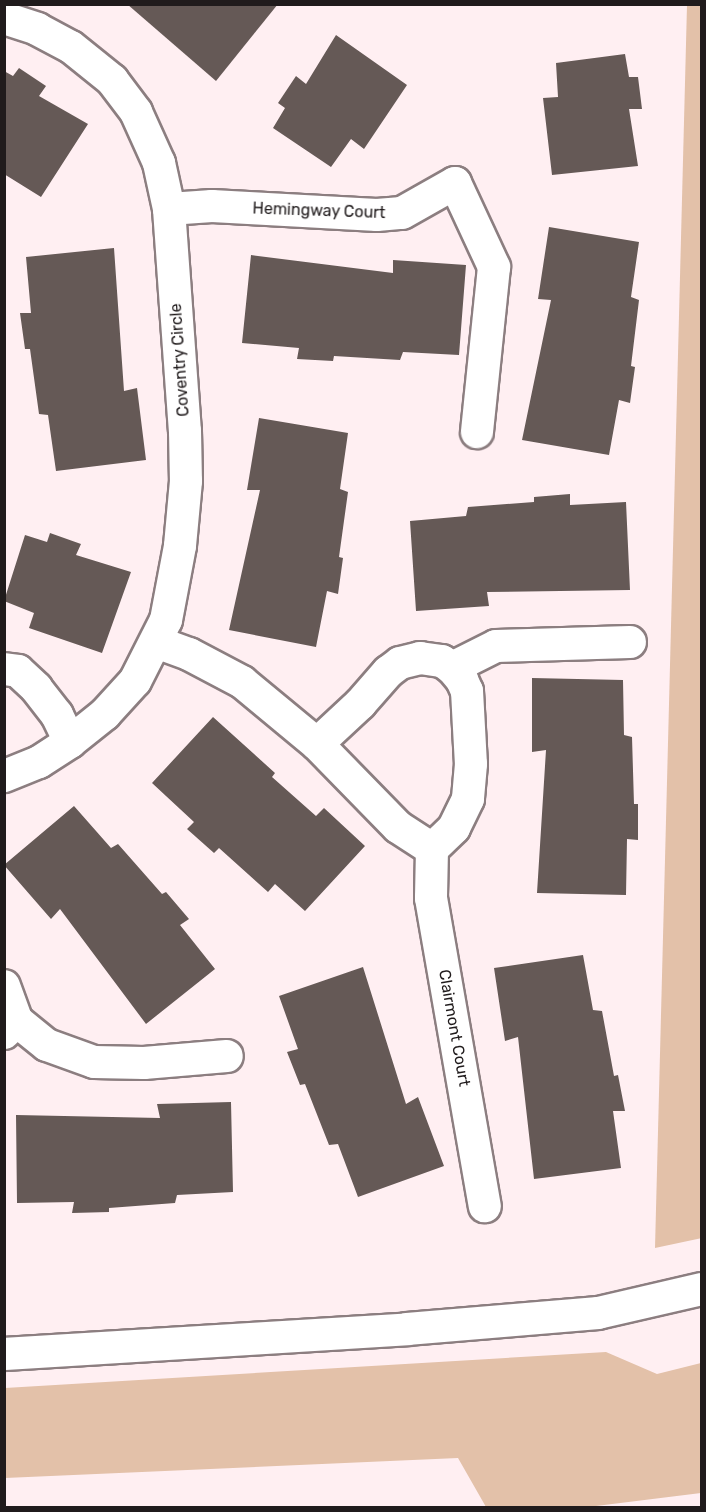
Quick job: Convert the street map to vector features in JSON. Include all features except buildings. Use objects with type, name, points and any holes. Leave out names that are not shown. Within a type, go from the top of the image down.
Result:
[{"type":"street","name":"Coventry Circle","points":[[4,18],[37,29],[70,47],[112,80],[136,112],[159,163],[169,209],[185,431],[186,481],[178,557],[166,620],[135,681],[105,714],[70,742],[39,762],[4,776]]},
{"type":"street","name":"Hemingway Court","points":[[169,209],[212,206],[377,215],[402,213],[455,183],[494,267],[477,432]]},
{"type":"street","points":[[156,642],[189,654],[242,682],[316,744],[398,827],[432,849],[454,828],[468,799],[471,764],[467,691],[462,680],[452,668],[442,661],[420,658],[400,663],[388,672],[360,704],[316,744]]},
{"type":"street","points":[[452,668],[496,646],[630,642]]},
{"type":"street","points":[[4,669],[18,671],[36,688],[57,715],[70,742]]},
{"type":"street","name":"Clairmont Court","points":[[432,849],[431,898],[485,1206]]},
{"type":"street","points":[[4,986],[11,1027],[47,1045],[94,1062],[144,1063],[227,1056]]},
{"type":"street","points":[[4,1354],[407,1329],[598,1313],[702,1289]]},
{"type":"shaded area","points":[[701,4],[702,1238],[655,1248],[687,5]]},
{"type":"shaded area","points":[[606,1352],[657,1374],[701,1363],[701,1493],[588,1507],[486,1507],[458,1458],[5,1478],[5,1388]]}]
